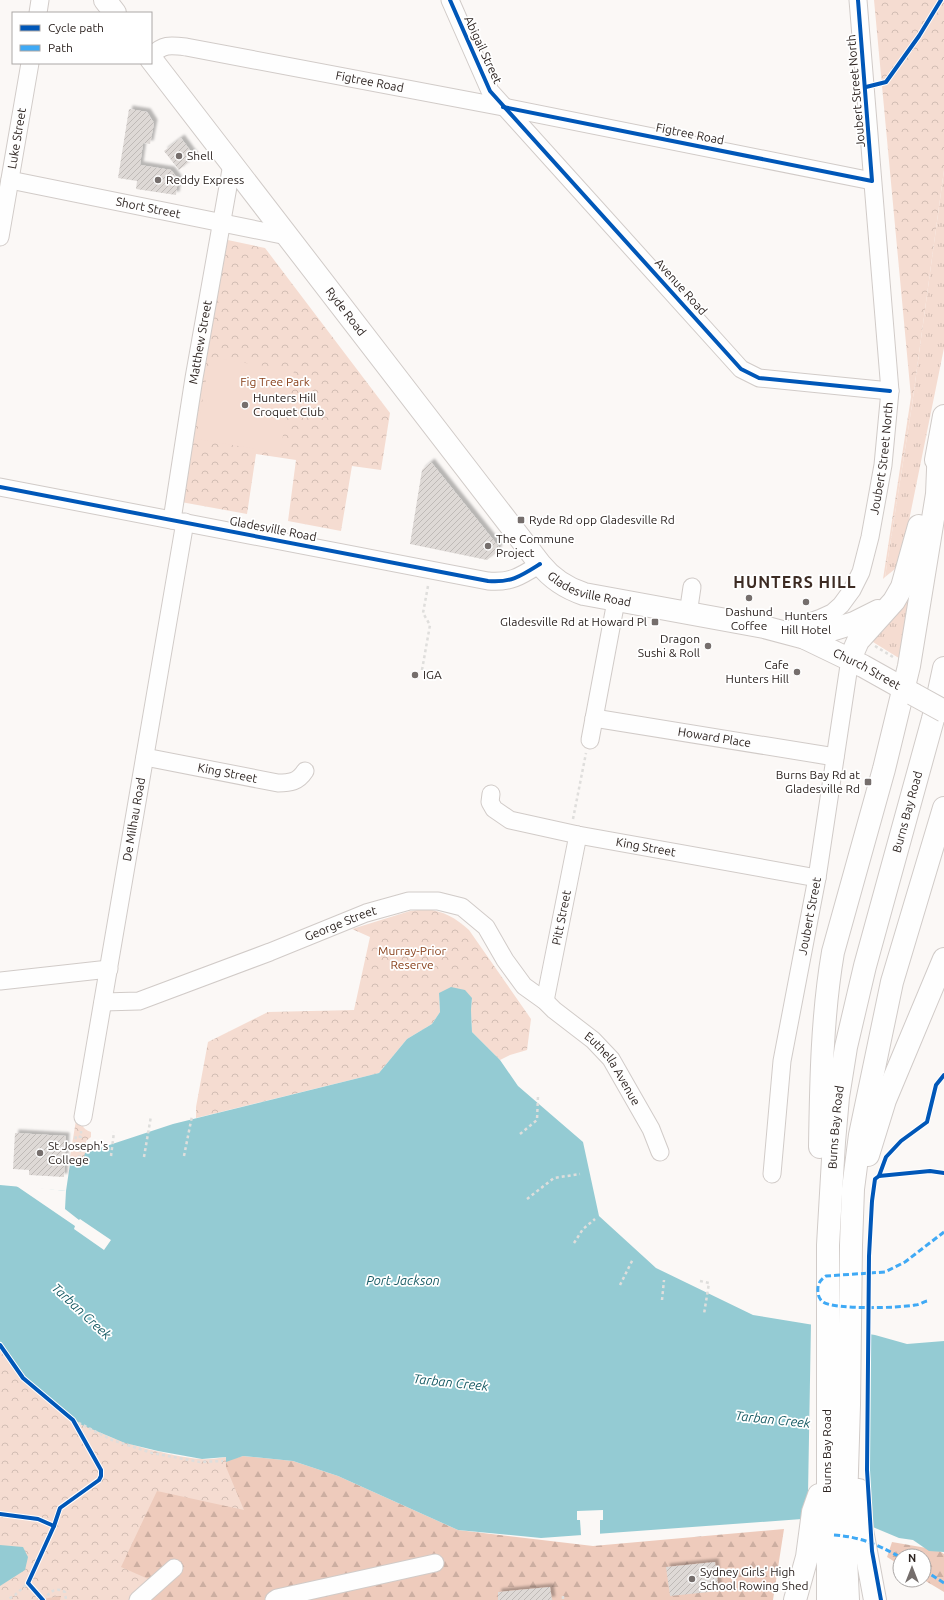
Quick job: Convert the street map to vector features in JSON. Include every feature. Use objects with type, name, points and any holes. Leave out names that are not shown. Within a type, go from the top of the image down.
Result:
[{"type":"main road","points":[[105,0],[114,12]]},
{"type":"main road","name":"Ryde Road","points":[[152,60],[540,564]]},
{"type":"main road","points":[[850,659],[858,641],[875,624],[894,600],[902,587],[908,572],[939,446],[944,416]]},
{"type":"main road","points":[[828,1246],[820,1183],[822,1054],[829,978],[833,952],[884,769],[909,692],[910,666],[937,494],[939,446]]},
{"type":"main road","name":"Gladesville Road","points":[[540,564],[555,580],[569,589],[584,594],[773,630]]},
{"type":"main road","points":[[805,638],[854,623],[894,600]]},
{"type":"main road","name":"Church Street","points":[[773,630],[805,638],[850,659],[944,711]]},
{"type":"main road","name":"Burns Bay Road","points":[[828,1600],[828,1246],[834,1142],[846,1047],[865,966],[933,719],[944,668]]},
{"type":"main road","name":"Burns Bay Road","points":[[848,1600],[845,1537],[853,1189],[860,1135],[872,1071],[892,982],[944,808]]},
{"type":"main road","points":[[851,1245],[865,1164],[886,1100],[944,959]]},
{"type":"main road","points":[[849,1405],[859,1489],[862,1530],[874,1600]]},
{"type":"main road","points":[[795,1600],[807,1557],[813,1512],[827,1473]]},
{"type":"street","points":[[38,12],[40,0]]},
{"type":"street","name":"Abigail Street","points":[[450,0],[490,91],[503,106]]},
{"type":"street","name":"Joubert Street North","points":[[773,630],[822,618],[841,605],[852,590],[861,572],[870,537],[878,501],[883,465],[890,391],[858,0]]},
{"type":"street","name":"Figtree Road","points":[[152,55],[164,47],[173,46],[186,48],[503,106],[872,181]]},
{"type":"street","name":"Luke Street","points":[[0,237],[30,64]]},
{"type":"street","name":"Avenue Road","points":[[503,106],[741,369],[759,378],[890,391]]},
{"type":"street","name":"Matthew Street","points":[[178,521],[220,223],[232,164]]},
{"type":"street","name":"Short Street","points":[[10,180],[287,236]]},
{"type":"street","name":"Gladesville Road","points":[[0,487],[488,581],[504,581],[518,578],[540,564]]},
{"type":"street","name":"De Milhau Road","points":[[84,1117],[145,757],[178,521]]},
{"type":"street","points":[[688,614],[692,587]]},
{"type":"street","points":[[590,740],[616,601]]},
{"type":"street","name":"Joubert Street","points":[[772,1174],[782,1061],[817,878],[850,659]]},
{"type":"street","name":"Howard Place","points":[[594,718],[835,757]]},
{"type":"street","name":"King Street","points":[[145,757],[278,783],[295,782],[305,771]]},
{"type":"street","name":"King Street","points":[[491,794],[490,802],[494,809],[510,820],[578,835],[817,878]]},
{"type":"street","name":"Pitt Street","points":[[545,1001],[578,835]]},
{"type":"street","name":"George Street","points":[[103,1002],[139,1001],[270,952],[366,913],[409,902],[438,901],[462,907],[486,927],[505,960],[524,986],[545,1001]]},
{"type":"street","points":[[0,982],[109,969]]},
{"type":"street","name":"Euthella Avenue","points":[[545,1001],[554,1010],[593,1040],[610,1059],[651,1129],[660,1152]]},
{"type":"street","points":[[274,1600],[277,1598],[435,1563]]},
{"type":"street","points":[[138,1600],[174,1568]]},
{"type":"path","points":[[422,670],[430,625],[423,613],[428,586]]},
{"type":"path","points":[[872,643],[898,660]]},
{"type":"path","points":[[573,819],[588,742],[590,740]]},
{"type":"path","points":[[520,1134],[538,1120],[538,1096]]},
{"type":"path","points":[[144,1156],[151,1116]]},
{"type":"path","points":[[184,1156],[192,1116]]},
{"type":"path","points":[[79,1164],[80,1149],[74,1148],[76,1136],[81,1137],[84,1117]]},
{"type":"path","points":[[111,1156],[114,1132]]},
{"type":"path","points":[[527,1199],[554,1178],[580,1174]]},
{"type":"path","points":[[574,1243],[583,1229],[595,1219]]},
{"type":"path","points":[[620,1285],[633,1259]]},
{"type":"path","points":[[662,1300],[664,1280]]},
{"type":"path","points":[[700,1281],[710,1284],[704,1314]]},
{"type":"path","points":[[0,1345],[23,1378],[73,1420],[112,1440],[152,1452],[200,1462],[223,1461]]},
{"type":"path","points":[[7,1600],[16,1595],[28,1583],[54,1526],[60,1508],[99,1480],[101,1476],[101,1470],[73,1420]]},
{"type":"path","points":[[0,1514],[38,1519],[54,1526]]},
{"type":"path","points":[[28,1583],[43,1600],[53,1590],[59,1589],[65,1592],[66,1600]]},
{"type":"green space","points":[[874,0],[944,0],[944,170],[912,405],[885,577],[883,579],[911,397]]},
{"type":"green space","points":[[944,170],[944,348],[900,565],[885,577],[912,405]]},
{"type":"green space","name":"Fig Tree Park","points":[[223,239],[265,248],[390,413],[381,470],[352,466],[341,531],[288,521],[296,460],[256,454],[247,514],[181,502]]},
{"type":"green space","name":"Hunters Hill Croquet Club","points":[[210,357],[294,371],[280,453],[196,439]]},
{"type":"green space","points":[[906,599],[915,601],[902,660],[873,642],[877,632],[894,617]]},
{"type":"green space","name":"Murray-Prior Reserve","points":[[426,909],[438,911],[449,916],[469,930],[531,1019],[527,1050],[510,1055],[500,1060],[472,1032],[472,998],[439,993],[440,1012],[432,1024],[407,1039],[379,1073],[196,1118],[196,1107],[208,1042],[268,1012],[354,1010],[370,937],[352,929],[410,911]]},
{"type":"green space","points":[[77,1114],[85,1129],[91,1132],[91,1137],[86,1141],[85,1159],[70,1157]]},
{"type":"green space","points":[[0,1343],[31,1381],[47,1397],[63,1411],[100,1433],[147,1449],[181,1456],[204,1459],[226,1457],[226,1467],[244,1510],[157,1491],[121,1567],[162,1585],[143,1600],[60,1600],[61,1596],[36,1600],[0,1600]]},
{"type":"green space","points":[[243,1456],[293,1461],[338,1476],[458,1530],[593,1546],[784,1529],[773,1600],[7,1600],[91,1496]]},
{"type":"green space","points":[[892,1542],[926,1548],[892,1548],[892,1560],[887,1557]]},
{"type":"green space","points":[[932,1549],[938,1550],[944,1554],[944,1592],[932,1585]]},
{"type":"water","name":"Port Jackson","points":[[451,987],[465,990],[472,998],[472,1032],[500,1060],[518,1086],[583,1142],[599,1216],[656,1268],[753,1315],[875,1335],[907,1344],[944,1341],[944,1552],[932,1551],[932,1548],[925,1548],[913,1540],[899,1538],[868,1525],[802,1519],[541,1538],[458,1530],[338,1476],[293,1461],[243,1456],[226,1462],[226,1457],[202,1459],[125,1443],[82,1425],[63,1412],[29,1381],[0,1343],[0,1185],[66,1191],[70,1164],[83,1161],[85,1153],[173,1124],[379,1073],[407,1039],[432,1024],[440,1012],[439,993]]},
{"type":"water","points":[[0,1545],[23,1547],[28,1557],[25,1570],[0,1586]]},
{"type":"pier","points":[[15,1185],[66,1191],[65,1209],[79,1220],[80,1219],[111,1240],[104,1250],[74,1229],[75,1226]]},
{"type":"pier","points":[[811,1323],[870,1332],[870,1504],[808,1494]]},
{"type":"pier","points":[[603,1510],[603,1520],[600,1520],[600,1535],[581,1535],[580,1520],[577,1520],[577,1511]]},
{"type":"building","points":[[129,109],[147,112],[154,123],[150,144],[143,143],[140,165],[171,170],[178,179],[176,195],[136,189],[137,181],[118,178]]},
{"type":"building","points":[[181,138],[195,157],[179,170],[164,151]]},
{"type":"building","points":[[431,462],[499,547],[496,553],[487,560],[410,544],[422,470]]},
{"type":"building","name":"St Joseph's College","points":[[15,1133],[66,1136],[64,1177],[29,1175],[29,1170],[13,1169]]},
{"type":"building","name":"Sydney Girls' High School Rowing Shed","points":[[715,1562],[719,1591],[670,1596],[666,1567]]},
{"type":"building","points":[[550,1587],[552,1600],[498,1600],[498,1592]]},
{"type":"marked path","points":[[927,1301],[916,1305],[896,1307],[868,1308],[830,1305],[820,1299],[818,1295],[818,1287],[826,1276],[885,1272],[905,1262],[944,1232]]},
{"type":"marked path","points":[[834,1535],[852,1537],[868,1542],[892,1553]]},
{"type":"marked path","points":[[932,1575],[944,1583]]},
{"type":"cycle path","points":[[450,0],[490,91],[741,369],[759,378],[890,391]]},
{"type":"cycle path","points":[[503,107],[872,181],[858,0]]},
{"type":"cycle path","points":[[866,87],[886,82],[919,36],[941,0]]},
{"type":"cycle path","points":[[0,487],[488,581],[510,580],[540,564]]},
{"type":"cycle path","points":[[879,1176],[886,1157],[901,1141],[927,1122],[936,1085],[944,1075]]},
{"type":"cycle path","points":[[881,1600],[872,1551],[867,1470],[869,1256],[872,1201],[875,1179],[879,1176],[930,1171],[944,1173]]},
{"type":"cycle path","points":[[0,1345],[23,1378],[73,1420],[101,1470],[99,1480],[60,1508],[54,1526],[28,1583],[43,1600]]},
{"type":"cycle path","points":[[0,1514],[38,1519],[54,1526]]},
{"type":"place","name":"Shell","points":[[179,156]]},
{"type":"place","name":"Reddy Express","points":[[158,180]]},
{"type":"place","name":"Hunters Hill Croquet Club","points":[[245,405]]},
{"type":"place","name":"Ryde Rd opp Gladesville Rd","points":[[521,520]]},
{"type":"place","name":"The Commune Project","points":[[488,546]]},
{"type":"place","name":"Dashund Coffee","points":[[749,598]]},
{"type":"place","name":"Hunters Hill Hotel","points":[[806,602]]},
{"type":"place","name":"Gladesville Rd at Howard Pl","points":[[655,622]]},
{"type":"place","name":"Dragon Sushi & Roll","points":[[708,646]]},
{"type":"place","name":"Cafe Hunters Hill","points":[[797,672]]},
{"type":"place","name":"IGA","points":[[415,675]]},
{"type":"place","name":"Burns Bay Rd at Gladesville Rd","points":[[868,782]]},
{"type":"place","name":"St Joseph's College","points":[[40,1153]]},
{"type":"place","name":"Sydney Girls' High School Rowing Shed","points":[[692,1579]]},
{"type":"district","name":"HUNTERS HILL","points":[[795,582]]},
{"type":"water label","name":"Tarban Creek","points":[[82,1311]]},
{"type":"water label","name":"Tarban Creek","points":[[451,1382]]},
{"type":"water label","name":"Tarban Creek","points":[[773,1419]]}]
